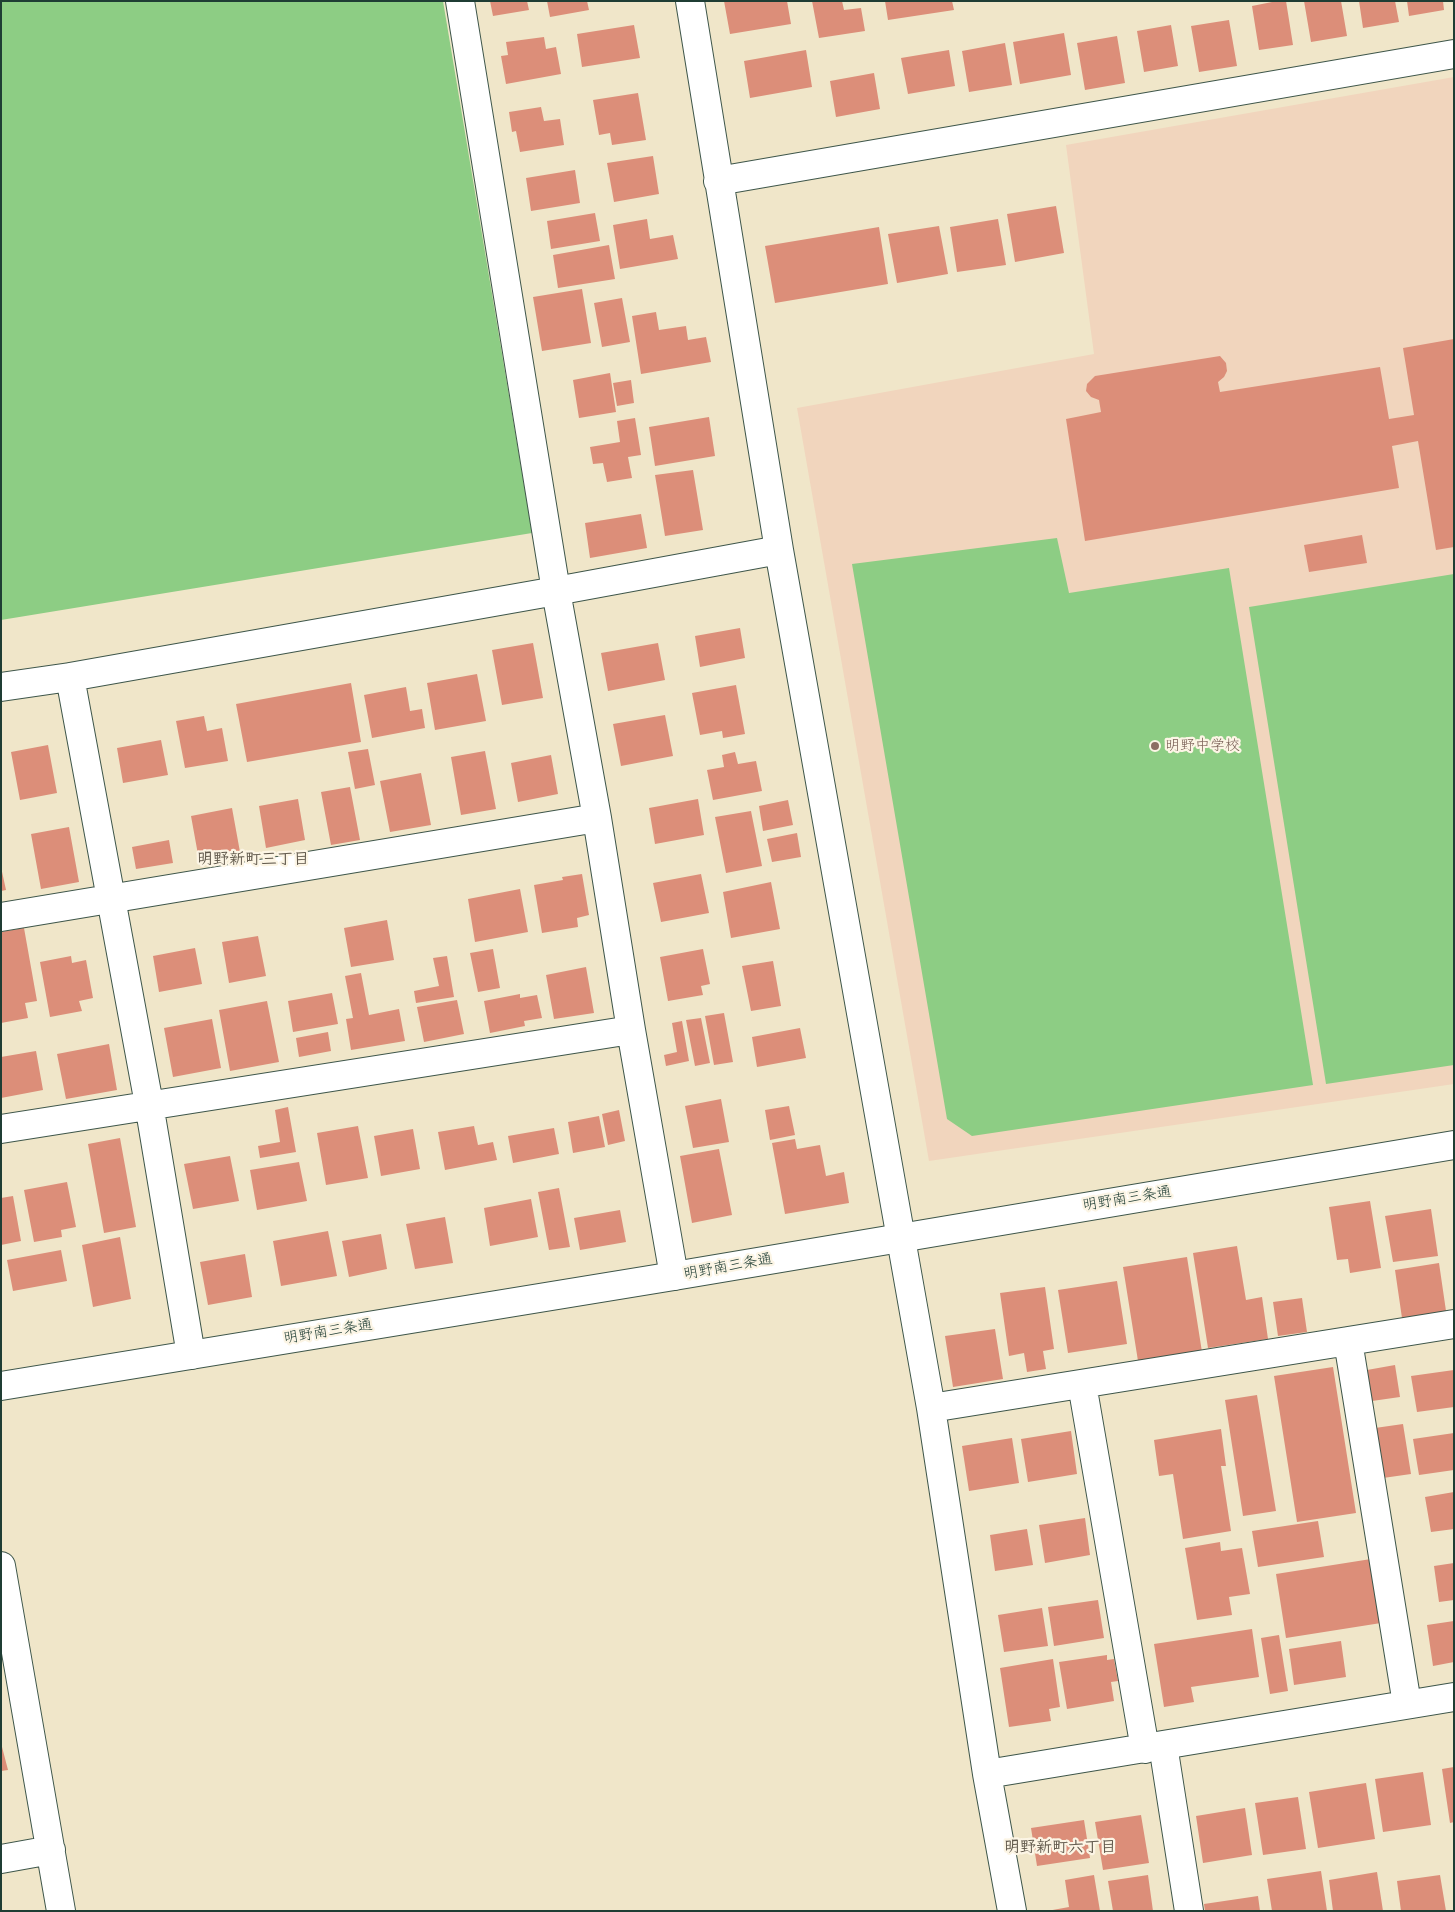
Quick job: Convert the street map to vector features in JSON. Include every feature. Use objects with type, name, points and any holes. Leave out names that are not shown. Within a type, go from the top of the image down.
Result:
[{"type":"street","points":[[460,1],[556,591],[597,818],[631,1030],[674,1276]]},
{"type":"street","points":[[690,1],[779,550],[931,1408],[988,1774],[1012,1911]]},
{"type":"street","points":[[718,181],[1454,54]]},
{"type":"street","points":[[1,687],[70,677],[779,550]]},
{"type":"street","points":[[70,677],[149,1104],[191,1355]]},
{"type":"street","points":[[1,917],[597,818]]},
{"type":"street","points":[[1,1129],[149,1104],[631,1030]]},
{"type":"street","name":"明野南三条通","points":[[1,1386],[674,1276],[1454,1145]]},
{"type":"street","points":[[931,1408],[1454,1324]]},
{"type":"street","points":[[1348,1341],[1407,1704]]},
{"type":"street","points":[[1082,1384],[1154,1747],[1189,1911]]},
{"type":"street","points":[[1,1566],[9,1654],[51,1850],[61,1911]]},
{"type":"street","points":[[988,1774],[1454,1697]]},
{"type":"street","points":[[1,1859],[51,1850]]},
{"type":"shaded area","name":"明野中学校","points":[[1454,77],[1454,1084],[929,1161],[797,408],[1094,354],[1066,145]]},
{"type":"green space","points":[[1,1],[443,1],[532,533],[1,620]]},
{"type":"green space","points":[[1057,538],[1069,593],[1229,568],[1313,1085],[972,1136],[947,1119],[852,564]]},
{"type":"green space","points":[[1454,574],[1454,1065],[1326,1084],[1249,607]]},
{"type":"building","points":[[490,1],[527,1],[529,10],[493,16]]},
{"type":"building","points":[[547,1],[587,1],[589,10],[550,17]]},
{"type":"building","points":[[724,1],[787,1],[791,24],[730,34]]},
{"type":"building","points":[[812,1],[842,1],[844,10],[861,8],[865,31],[819,38]]},
{"type":"building","points":[[885,1],[952,1],[954,10],[888,20]]},
{"type":"building","points":[[1286,1],[1293,45],[1259,50],[1252,6]]},
{"type":"building","points":[[1304,1],[1341,1],[1347,36],[1311,42]]},
{"type":"building","points":[[1359,1],[1395,1],[1399,22],[1363,28]]},
{"type":"building","points":[[1407,1],[1443,1],[1444,10],[1409,16]]},
{"type":"building","points":[[1229,20],[1237,66],[1199,72],[1191,26]]},
{"type":"building","points":[[634,25],[640,58],[582,67],[577,34]]},
{"type":"building","points":[[1171,25],[1178,66],[1144,72],[1137,31]]},
{"type":"building","points":[[1064,33],[1071,75],[1020,84],[1013,42]]},
{"type":"building","points":[[1117,36],[1125,83],[1085,90],[1077,43]]},
{"type":"building","points":[[544,37],[546,49],[556,47],[561,74],[506,84],[501,56],[508,55],[506,42]]},
{"type":"building","points":[[1005,43],[1012,85],[969,92],[962,51]]},
{"type":"building","points":[[806,50],[812,87],[750,98],[744,61]]},
{"type":"building","points":[[949,50],[955,86],[908,94],[901,58]]},
{"type":"building","points":[[874,73],[880,109],[836,117],[830,81]]},
{"type":"building","points":[[638,93],[646,140],[612,145],[610,133],[599,135],[593,100]]},
{"type":"building","points":[[541,107],[544,121],[560,119],[564,145],[520,152],[516,131],[512,132],[509,112]]},
{"type":"building","points":[[653,156],[659,194],[614,202],[607,163]]},
{"type":"building","points":[[575,170],[580,203],[531,211],[526,178]]},
{"type":"building","points":[[1056,206],[1064,253],[1015,262],[1007,214]]},
{"type":"building","points":[[595,213],[600,241],[551,249],[547,221]]},
{"type":"building","points":[[647,219],[650,239],[673,235],[678,259],[620,269],[613,225]]},
{"type":"building","points":[[998,219],[1006,265],[957,272],[950,227]]},
{"type":"building","points":[[939,226],[948,274],[897,283],[888,234]]},
{"type":"building","points":[[879,227],[888,284],[775,303],[765,246]]},
{"type":"building","points":[[609,245],[615,279],[558,288],[553,255]]},
{"type":"building","points":[[582,289],[591,343],[542,351],[533,297]]},
{"type":"building","points":[[622,298],[630,342],[602,347],[594,303]]},
{"type":"building","points":[[656,312],[659,330],[686,326],[688,340],[706,337],[711,362],[641,374],[632,316]]},
{"type":"building","points":[[1454,339],[1454,547],[1436,550],[1418,441],[1392,446],[1399,488],[1085,541],[1066,419],[1101,412],[1099,400],[1091,397],[1086,391],[1087,384],[1095,376],[1220,356],[1226,363],[1227,371],[1218,382],[1220,392],[1380,367],[1389,419],[1414,415],[1403,348]]},
{"type":"building","points":[[610,373],[616,412],[579,418],[573,380]]},
{"type":"building","points":[[631,380],[634,403],[617,406],[613,383]]},
{"type":"building","points":[[709,417],[715,456],[655,466],[649,427]]},
{"type":"building","points":[[635,418],[641,455],[628,457],[632,478],[607,482],[603,463],[593,464],[590,447],[620,442],[617,421]]},
{"type":"building","points":[[693,470],[703,530],[665,536],[655,475]]},
{"type":"building","points":[[641,514],[647,548],[590,558],[585,523]]},
{"type":"building","points":[[1362,535],[1367,563],[1309,572],[1304,545]]},
{"type":"building","points":[[740,628],[745,658],[700,667],[695,636]]},
{"type":"building","points":[[533,643],[543,698],[502,705],[492,650]]},
{"type":"building","points":[[658,643],[665,680],[608,691],[601,653]]},
{"type":"building","points":[[477,674],[486,721],[435,730],[427,683]]},
{"type":"building","points":[[351,683],[361,742],[247,762],[236,704]]},
{"type":"building","points":[[736,685],[745,734],[723,738],[722,731],[700,735],[692,693]]},
{"type":"building","points":[[406,687],[410,711],[422,709],[425,728],[372,738],[364,695]]},
{"type":"building","points":[[665,715],[673,756],[621,766],[613,724]]},
{"type":"building","points":[[204,716],[207,731],[222,728],[228,761],[185,768],[176,721]]},
{"type":"building","points":[[161,740],[168,775],[123,783],[117,748]]},
{"type":"building","points":[[48,745],[57,793],[20,800],[11,752]]},
{"type":"building","points":[[368,749],[375,785],[355,789],[348,752]]},
{"type":"building","points":[[485,751],[496,809],[461,815],[451,757]]},
{"type":"building","points":[[735,752],[738,764],[756,761],[762,791],[713,800],[707,770],[724,767],[722,755]]},
{"type":"building","points":[[551,755],[558,794],[518,802],[511,763]]},
{"type":"building","points":[[421,773],[431,825],[390,832],[380,781]]},
{"type":"building","points":[[350,787],[360,840],[331,845],[321,792]]},
{"type":"building","points":[[298,799],[305,840],[266,848],[259,806]]},
{"type":"building","points":[[698,799],[704,835],[655,844],[649,808]]},
{"type":"building","points":[[788,800],[793,825],[763,831],[759,806]]},
{"type":"building","points":[[232,808],[240,852],[199,860],[191,816]]},
{"type":"building","points":[[751,811],[762,866],[726,873],[715,817]]},
{"type":"building","points":[[69,827],[79,882],[41,889],[31,834]]},
{"type":"building","points":[[797,833],[801,857],[772,862],[767,839]]},
{"type":"building","points":[[169,840],[173,863],[136,869],[132,847]]},
{"type":"building","points":[[1,867],[6,890],[1,891]]},
{"type":"building","points":[[582,874],[589,915],[577,918],[578,927],[542,933],[534,885],[563,880],[562,877]]},
{"type":"building","points":[[701,874],[709,913],[661,922],[653,883]]},
{"type":"building","points":[[771,882],[780,929],[731,938],[723,892]]},
{"type":"building","points":[[520,889],[528,932],[475,942],[468,899]]},
{"type":"building","points":[[387,920],[394,960],[351,967],[344,928]]},
{"type":"building","points":[[24,928],[37,1001],[25,1003],[28,1018],[1,1023],[1,932]]},
{"type":"building","points":[[258,936],[266,976],[229,983],[222,942]]},
{"type":"building","points":[[195,948],[202,984],[159,992],[153,956]]},
{"type":"building","points":[[493,949],[500,988],[478,992],[470,953]]},
{"type":"building","points":[[703,949],[710,984],[701,986],[703,995],[668,1001],[660,957]]},
{"type":"building","points":[[71,956],[72,963],[86,960],[93,998],[79,1001],[82,1011],[50,1017],[40,962]]},
{"type":"building","points":[[447,956],[454,997],[416,1003],[414,991],[439,986],[433,958]]},
{"type":"building","points":[[773,961],[781,1006],[751,1011],[742,966]]},
{"type":"building","points":[[586,967],[594,1013],[554,1019],[546,975]]},
{"type":"building","points":[[361,973],[369,1015],[399,1009],[405,1041],[351,1050],[346,1019],[353,1018],[345,976]]},
{"type":"building","points":[[332,993],[338,1024],[293,1032],[288,1001]]},
{"type":"building","points":[[520,994],[520,998],[537,995],[542,1018],[524,1021],[525,1026],[490,1033],[484,1001]]},
{"type":"building","points":[[457,1000],[464,1034],[424,1042],[417,1007]]},
{"type":"building","points":[[267,1001],[279,1062],[230,1071],[219,1010]]},
{"type":"building","points":[[724,1013],[733,1062],[714,1065],[705,1016]]},
{"type":"building","points":[[701,1018],[710,1063],[695,1066],[686,1020]]},
{"type":"building","points":[[212,1019],[221,1068],[173,1077],[164,1028]]},
{"type":"building","points":[[682,1021],[689,1061],[666,1066],[664,1055],[677,1052],[672,1023]]},
{"type":"building","points":[[800,1028],[806,1058],[757,1067],[752,1037]]},
{"type":"building","points":[[328,1032],[331,1051],[299,1057],[296,1038]]},
{"type":"building","points":[[109,1044],[117,1090],[66,1099],[57,1054]]},
{"type":"building","points":[[36,1051],[43,1090],[1,1098],[1,1057]]},
{"type":"building","points":[[721,1099],[729,1142],[693,1148],[685,1106]]},
{"type":"building","points":[[789,1106],[795,1135],[770,1140],[765,1110]]},
{"type":"building","points":[[288,1107],[296,1152],[260,1158],[258,1146],[280,1142],[275,1110]]},
{"type":"building","points":[[619,1110],[625,1141],[608,1145],[602,1114]]},
{"type":"building","points":[[599,1116],[605,1147],[573,1153],[568,1122]]},
{"type":"building","points":[[358,1126],[368,1178],[326,1185],[317,1133]]},
{"type":"building","points":[[474,1126],[478,1145],[493,1142],[497,1160],[445,1170],[438,1132]]},
{"type":"building","points":[[554,1128],[559,1154],[513,1163],[508,1136]]},
{"type":"building","points":[[413,1129],[420,1169],[381,1176],[374,1136]]},
{"type":"building","points":[[120,1138],[136,1227],[104,1233],[88,1144]]},
{"type":"building","points":[[795,1139],[797,1149],[820,1145],[826,1176],[844,1172],[849,1203],[785,1214],[772,1143]]},
{"type":"building","points":[[719,1149],[732,1215],[692,1223],[680,1156]]},
{"type":"building","points":[[230,1156],[239,1201],[193,1209],[184,1164]]},
{"type":"building","points":[[299,1162],[307,1201],[257,1210],[250,1170]]},
{"type":"building","points":[[67,1182],[76,1227],[61,1230],[62,1237],[34,1242],[24,1190]]},
{"type":"building","points":[[559,1188],[570,1247],[549,1250],[538,1192]]},
{"type":"building","points":[[13,1196],[21,1241],[1,1245],[1,1198]]},
{"type":"building","points":[[531,1199],[538,1237],[490,1246],[484,1208]]},
{"type":"building","points":[[1370,1201],[1381,1268],[1350,1273],[1348,1259],[1337,1260],[1329,1207]]},
{"type":"building","points":[[1431,1209],[1438,1256],[1393,1262],[1385,1216]]},
{"type":"building","points":[[620,1210],[626,1242],[580,1250],[574,1218]]},
{"type":"building","points":[[445,1217],[453,1263],[415,1269],[406,1224]]},
{"type":"building","points":[[328,1231],[337,1276],[281,1286],[273,1241]]},
{"type":"building","points":[[381,1234],[387,1269],[349,1277],[342,1241]]},
{"type":"building","points":[[120,1237],[131,1299],[93,1307],[82,1245]]},
{"type":"building","points":[[1237,1246],[1246,1300],[1262,1297],[1268,1339],[1208,1348],[1193,1253]]},
{"type":"building","points":[[61,1250],[67,1281],[13,1291],[7,1260]]},
{"type":"building","points":[[245,1254],[252,1297],[208,1305],[200,1262]]},
{"type":"building","points":[[1187,1257],[1202,1352],[1138,1361],[1123,1267]]},
{"type":"building","points":[[1439,1263],[1446,1311],[1402,1318],[1395,1270]]},
{"type":"building","points":[[1117,1281],[1127,1344],[1068,1353],[1058,1290]]},
{"type":"building","points":[[1045,1287],[1054,1349],[1043,1351],[1046,1369],[1027,1372],[1024,1353],[1009,1356],[1000,1293]]},
{"type":"building","points":[[1302,1298],[1307,1332],[1278,1336],[1273,1302]]},
{"type":"building","points":[[995,1329],[1003,1379],[953,1387],[945,1336]]},
{"type":"building","points":[[1395,1365],[1400,1397],[1372,1401],[1367,1370]]},
{"type":"building","points":[[1333,1367],[1356,1513],[1297,1522],[1274,1376]]},
{"type":"building","points":[[1454,1370],[1454,1407],[1417,1412],[1411,1376]]},
{"type":"building","points":[[1257,1395],[1276,1511],[1243,1516],[1225,1400]]},
{"type":"building","points":[[1403,1424],[1411,1474],[1383,1478],[1375,1428]]},
{"type":"building","points":[[1221,1429],[1226,1466],[1221,1466],[1231,1531],[1183,1539],[1173,1474],[1159,1476],[1154,1440]]},
{"type":"building","points":[[1071,1431],[1077,1474],[1028,1482],[1021,1439]]},
{"type":"building","points":[[1454,1433],[1454,1470],[1419,1475],[1413,1439]]},
{"type":"building","points":[[1012,1438],[1019,1483],[969,1491],[962,1446]]},
{"type":"building","points":[[1454,1492],[1454,1529],[1431,1532],[1425,1497]]},
{"type":"building","points":[[1085,1518],[1090,1555],[1045,1563],[1039,1525]]},
{"type":"building","points":[[1318,1521],[1324,1557],[1258,1567],[1252,1531]]},
{"type":"building","points":[[1027,1529],[1033,1565],[995,1571],[990,1535]]},
{"type":"building","points":[[1220,1542],[1221,1551],[1242,1548],[1250,1594],[1229,1597],[1232,1615],[1197,1620],[1185,1548]]},
{"type":"building","points":[[1371,1559],[1381,1623],[1286,1638],[1276,1574]]},
{"type":"building","points":[[1454,1563],[1454,1600],[1439,1602],[1434,1566]]},
{"type":"building","points":[[1098,1600],[1104,1638],[1054,1646],[1048,1607]]},
{"type":"building","points":[[1042,1608],[1048,1646],[1004,1652],[998,1615]]},
{"type":"building","points":[[1454,1621],[1454,1662],[1433,1666],[1427,1625]]},
{"type":"building","points":[[1252,1629],[1259,1677],[1191,1687],[1194,1702],[1164,1707],[1154,1644]]},
{"type":"building","points":[[1279,1635],[1288,1691],[1270,1694],[1261,1638]]},
{"type":"building","points":[[1341,1641],[1346,1677],[1294,1685],[1289,1649]]},
{"type":"building","points":[[1107,1655],[1107,1660],[1114,1659],[1118,1681],[1111,1682],[1114,1701],[1067,1709],[1059,1662]]},
{"type":"building","points":[[1053,1659],[1060,1707],[1049,1709],[1051,1721],[1009,1727],[1000,1668]]},
{"type":"building","points":[[1,1743],[8,1770],[1,1771]]},
{"type":"building","points":[[1454,1767],[1454,1822],[1450,1823],[1442,1769]]},
{"type":"building","points":[[1423,1772],[1431,1825],[1383,1832],[1375,1779]]},
{"type":"building","points":[[1366,1783],[1375,1839],[1318,1848],[1309,1792]]},
{"type":"building","points":[[1298,1797],[1306,1849],[1263,1855],[1255,1803]]},
{"type":"building","points":[[1245,1808],[1252,1855],[1203,1863],[1196,1816]]},
{"type":"building","points":[[1141,1815],[1149,1863],[1103,1870],[1095,1822]]},
{"type":"building","points":[[1084,1820],[1090,1858],[1037,1866],[1031,1828]]},
{"type":"building","points":[[1321,1871],[1327,1911],[1272,1911],[1267,1879]]},
{"type":"building","points":[[1377,1872],[1383,1911],[1333,1911],[1329,1880]]},
{"type":"building","points":[[1094,1875],[1100,1911],[1047,1911],[1069,1907],[1065,1880]]},
{"type":"building","points":[[1148,1875],[1153,1911],[1113,1911],[1108,1881]]},
{"type":"building","points":[[1440,1875],[1446,1911],[1401,1911],[1397,1881]]},
{"type":"building","points":[[1258,1896],[1260,1911],[1205,1911],[1204,1904]]},
{"type":"place","name":"明野中学校","points":[[1155,746]]},
{"type":"district","name":"明野新町三丁目","points":[[253,860]]},
{"type":"district","name":"明野新町六丁目","points":[[1060,1848]]}]
